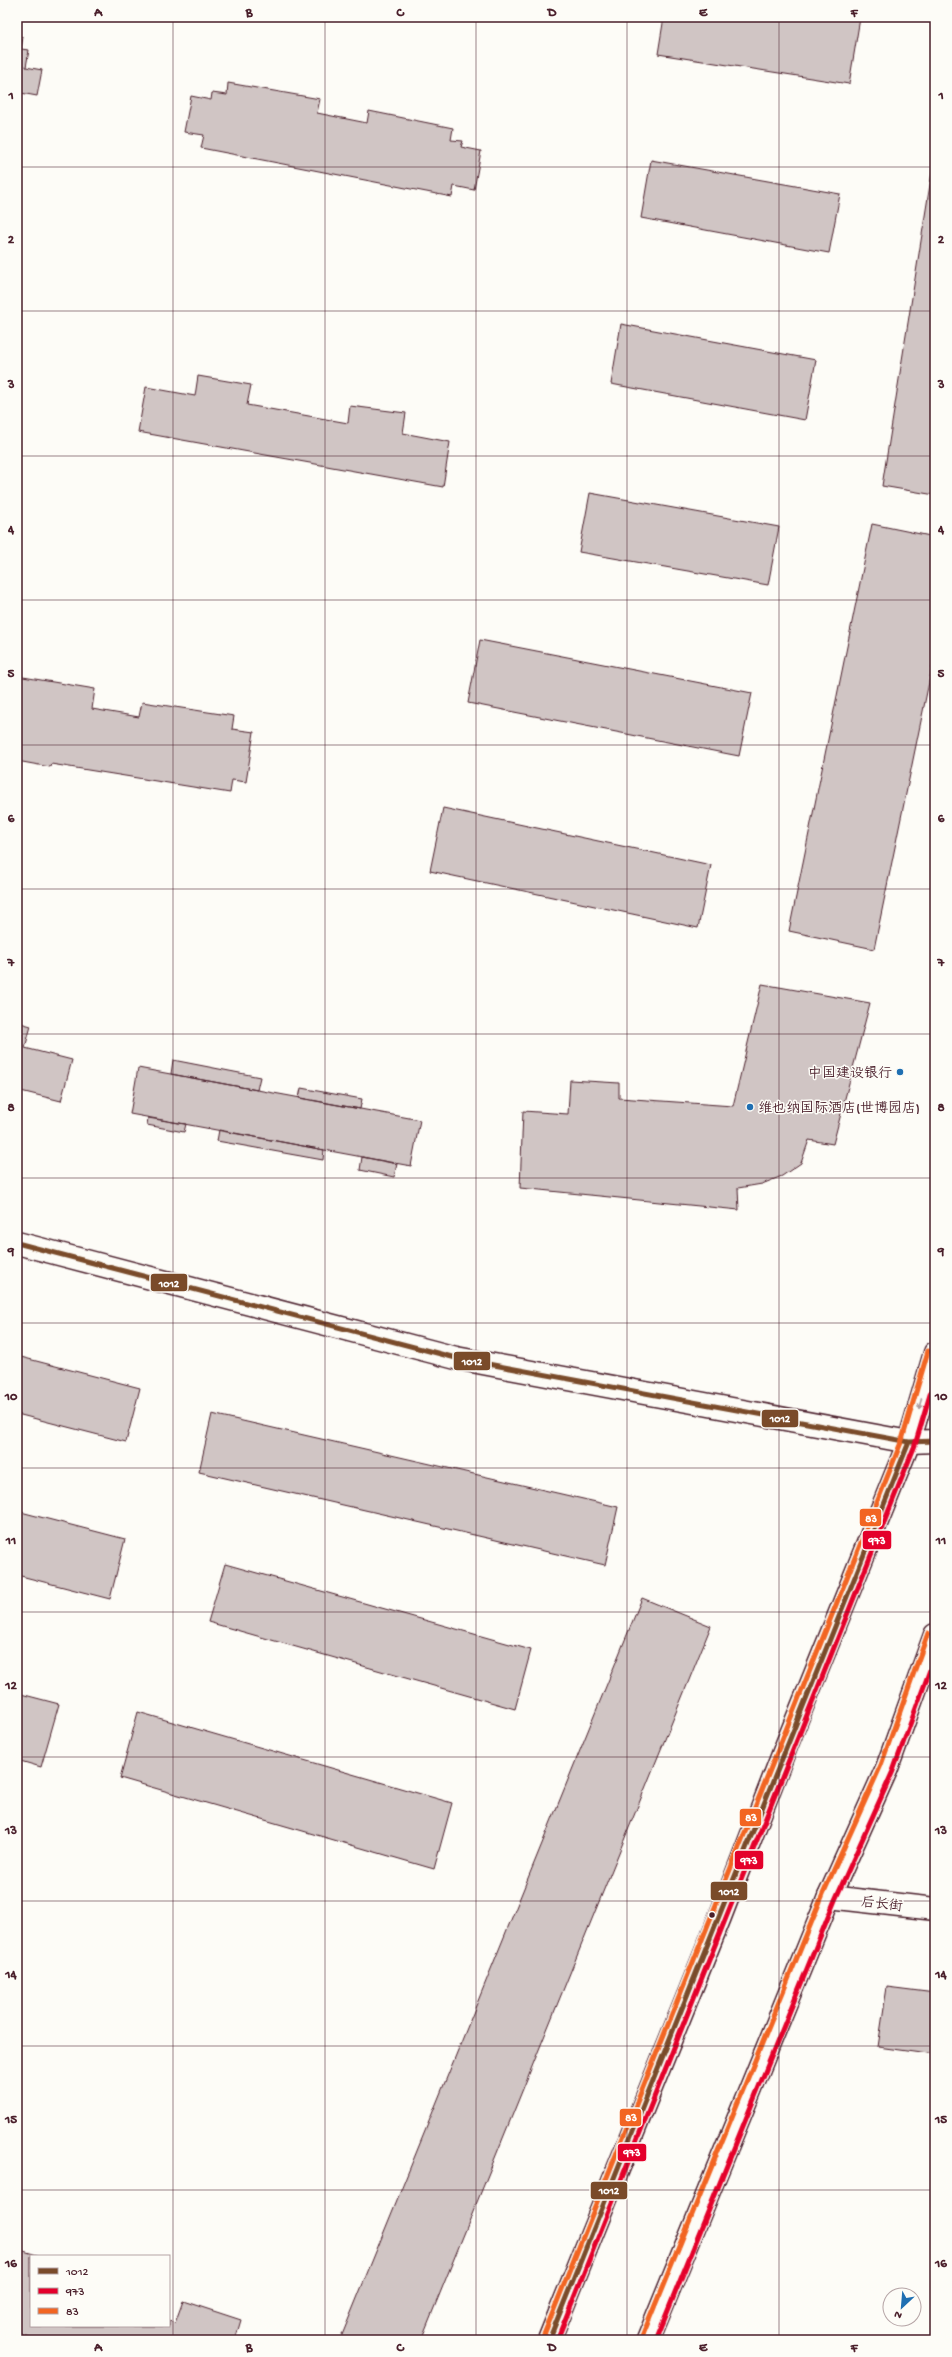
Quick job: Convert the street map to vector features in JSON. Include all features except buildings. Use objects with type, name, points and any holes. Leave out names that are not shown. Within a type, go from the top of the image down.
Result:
[{"type":"main road","points":[[17,1243],[456,1358],[909,1442],[935,1441]]},
{"type":"main road","points":[[549,2340],[720,1917],[787,1744],[909,1442],[935,1353]]},
{"type":"main road","points":[[648,2340],[829,1897],[887,1768],[935,1635]]},
{"type":"main road","name":"后长街","points":[[829,1897],[935,1909]]},
{"type":"transit line","name":"1012","points":[[17,1243],[456,1358],[909,1442],[935,1441]]},
{"type":"transit line","name":"83","points":[[543,2337],[902,1440],[928,1351]]},
{"type":"transit line","name":"973","points":[[557,2340],[915,1445],[935,1378]]},
{"type":"transit line","name":"1012","points":[[549,2340],[909,1442]]},
{"type":"transit line","name":"83","points":[[642,2337],[823,1894],[881,1765],[928,1633]]},
{"type":"transit line","name":"973","points":[[656,2340],[835,1900],[893,1771],[935,1656]]},
{"type":"place","name":"中国建设银行","points":[[900,1072]]},
{"type":"place","name":"维也纳国际酒店(世博园店)","points":[[750,1107]]}]
